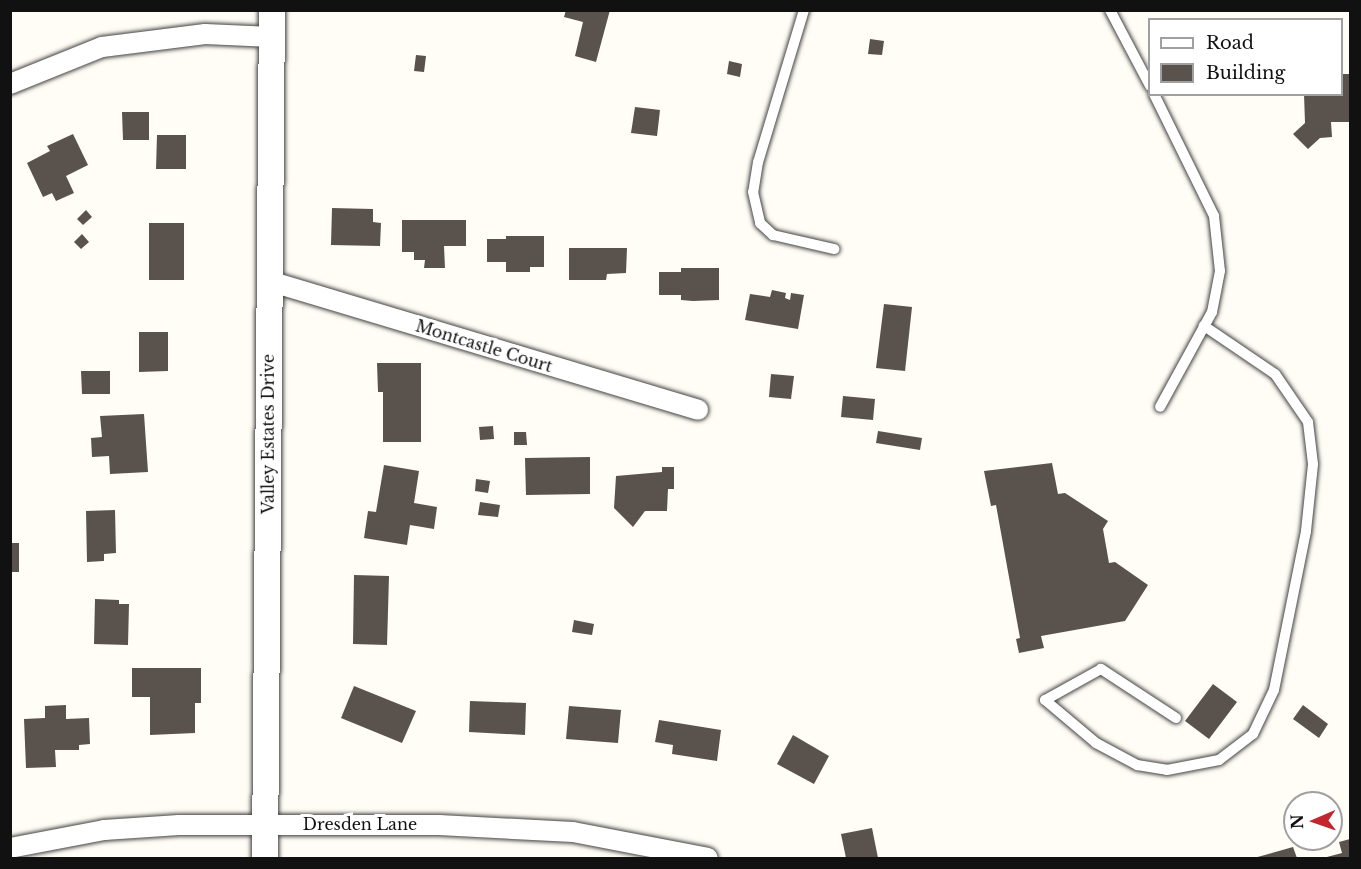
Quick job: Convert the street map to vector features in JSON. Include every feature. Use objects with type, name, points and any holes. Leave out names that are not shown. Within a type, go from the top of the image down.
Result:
[{"type":"street","name":"Valley Estates Drive","points":[[265,858],[272,10]]},
{"type":"street","points":[[10,84],[102,47],[206,34],[272,37]]},
{"type":"street","name":"Montcastle Court","points":[[269,281],[698,410]]},
{"type":"street","name":"Dresden Lane","points":[[10,848],[104,830],[265,823],[439,825],[573,832],[708,858]]},
{"type":"lane","points":[[804,10],[758,162],[753,192],[760,223],[773,235],[834,249]]},
{"type":"lane","points":[[1110,10],[1148,85]]},
{"type":"lane","points":[[1155,96],[1214,216],[1220,271],[1212,312],[1160,407]]},
{"type":"lane","points":[[1176,718],[1101,669],[1045,700],[1096,743],[1137,765],[1167,770],[1219,760],[1253,734],[1274,690],[1306,531],[1313,464],[1308,422],[1275,374],[1204,326]]},
{"type":"building","points":[[566,10],[610,10],[596,62],[575,56],[583,22],[564,17]]},
{"type":"building","points":[[870,39],[884,41],[882,55],[868,54]]},
{"type":"building","points":[[416,55],[426,56],[424,72],[414,71]]},
{"type":"building","points":[[729,61],[742,64],[740,77],[727,74]]},
{"type":"building","points":[[1343,74],[1350,74],[1350,122],[1331,122],[1332,137],[1320,138],[1308,149],[1293,134],[1305,123],[1304,96],[1343,96]]},
{"type":"building","points":[[635,107],[660,110],[657,136],[631,133]]},
{"type":"building","points":[[122,112],[149,112],[149,140],[123,140]]},
{"type":"building","points":[[73,134],[88,165],[66,176],[74,193],[56,201],[52,193],[43,197],[27,163],[50,151],[47,146]]},
{"type":"building","points":[[157,135],[186,135],[186,169],[156,169]]},
{"type":"building","points":[[332,208],[373,209],[373,222],[381,223],[380,246],[331,245]]},
{"type":"building","points":[[86,210],[92,217],[83,225],[77,219]]},
{"type":"building","points":[[402,220],[466,220],[466,246],[444,246],[445,268],[424,268],[425,260],[414,260],[414,252],[402,252]]},
{"type":"building","points":[[149,223],[184,223],[184,280],[149,280]]},
{"type":"building","points":[[82,234],[89,242],[81,249],[74,242]]},
{"type":"building","points":[[506,236],[544,236],[544,267],[530,267],[530,272],[506,272],[506,262],[487,262],[487,239],[506,239]]},
{"type":"building","points":[[569,248],[627,248],[626,273],[607,274],[606,280],[569,280]]},
{"type":"building","points":[[681,268],[719,268],[719,300],[681,300],[681,295],[659,295],[659,272],[681,272]]},
{"type":"building","points":[[772,290],[786,293],[785,298],[790,300],[791,293],[804,295],[798,329],[745,320],[750,294],[770,297]]},
{"type":"building","points":[[884,304],[912,307],[905,371],[876,368]]},
{"type":"building","points":[[139,332],[168,332],[168,371],[139,372]]},
{"type":"building","points":[[377,363],[421,363],[421,442],[383,442],[383,392],[378,392]]},
{"type":"building","points":[[81,371],[110,371],[110,394],[82,394]]},
{"type":"building","points":[[771,374],[794,376],[791,399],[769,397]]},
{"type":"building","points":[[843,396],[875,399],[873,420],[841,417]]},
{"type":"building","points":[[144,414],[148,472],[110,474],[109,456],[92,457],[91,438],[102,437],[100,416]]},
{"type":"building","points":[[493,426],[494,439],[480,440],[479,427]]},
{"type":"building","points":[[878,431],[922,438],[920,450],[876,443]]},
{"type":"building","points":[[514,432],[526,432],[527,445],[514,445]]},
{"type":"building","points":[[590,457],[590,494],[526,495],[525,458]]},
{"type":"building","points":[[1052,463],[1058,494],[1065,493],[1108,521],[1103,529],[1109,563],[1115,562],[1148,585],[1125,621],[1041,636],[1044,648],[1019,653],[1016,639],[1020,638],[996,505],[991,506],[984,471]]},
{"type":"building","points":[[384,465],[419,471],[414,503],[437,507],[434,529],[410,525],[407,545],[364,538],[368,511],[376,512]]},
{"type":"building","points":[[662,467],[674,467],[674,489],[668,489],[667,511],[645,511],[633,527],[614,508],[616,476],[662,472]]},
{"type":"building","points":[[476,479],[490,481],[488,493],[475,491]]},
{"type":"building","points":[[480,502],[500,505],[498,517],[478,515]]},
{"type":"building","points":[[115,510],[116,553],[104,554],[104,561],[87,562],[86,511]]},
{"type":"building","points":[[10,543],[19,543],[19,572],[10,572]]},
{"type":"building","points":[[354,575],[389,576],[387,645],[353,644]]},
{"type":"building","points":[[95,599],[119,600],[119,604],[129,604],[128,645],[94,644]]},
{"type":"building","points":[[574,620],[594,624],[592,635],[572,632]]},
{"type":"building","points":[[132,668],[201,668],[201,703],[195,703],[195,733],[150,735],[150,697],[132,697]]},
{"type":"building","points":[[1213,684],[1237,702],[1209,739],[1185,721]]},
{"type":"building","points":[[354,686],[416,711],[402,743],[341,718]]},
{"type":"building","points":[[470,701],[526,703],[525,735],[469,732]]},
{"type":"building","points":[[66,705],[66,719],[89,718],[90,744],[79,745],[79,750],[55,750],[56,767],[26,768],[24,719],[45,718],[45,706]]},
{"type":"building","points":[[1303,705],[1328,724],[1319,738],[1293,719]]},
{"type":"building","points":[[569,706],[621,710],[618,743],[566,739]]},
{"type":"building","points":[[659,720],[721,730],[717,761],[672,754],[673,745],[655,742]]},
{"type":"building","points":[[793,735],[829,756],[814,784],[777,764]]},
{"type":"building","points":[[872,828],[878,858],[846,858],[841,834]]},
{"type":"building","points":[[1350,839],[1350,858],[1323,858],[1342,853],[1343,841]]},
{"type":"building","points":[[1283,850],[1294,851],[1297,858],[1254,858]]}]
